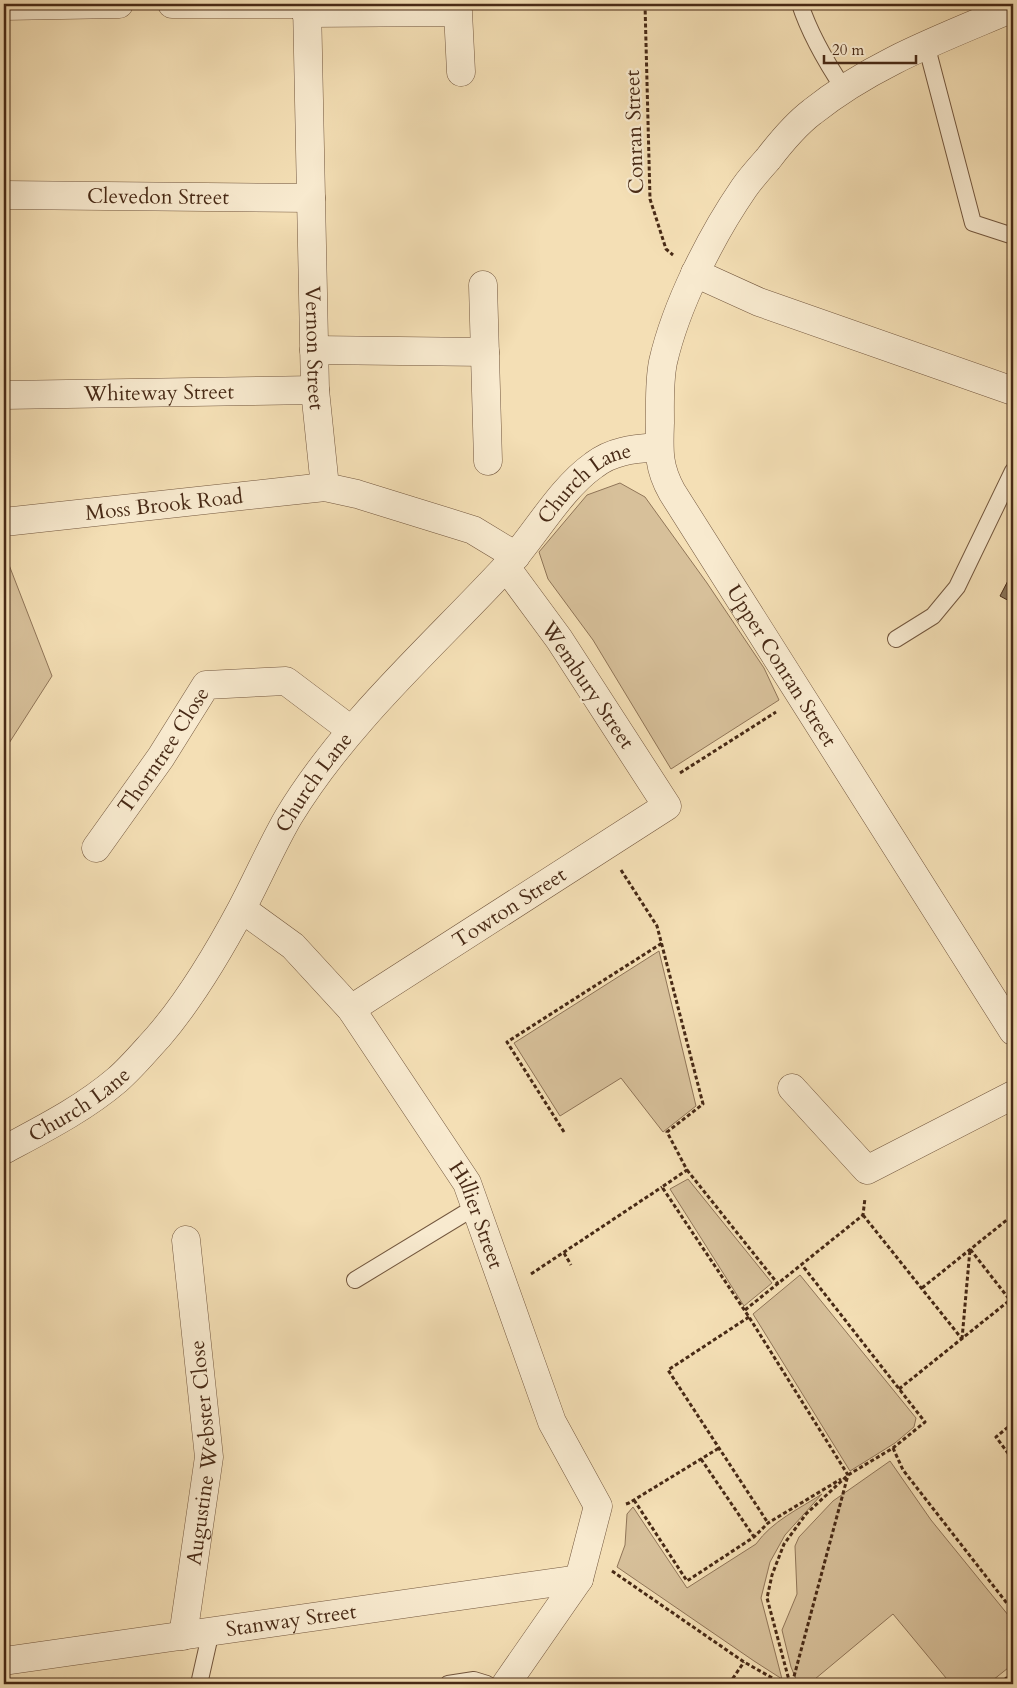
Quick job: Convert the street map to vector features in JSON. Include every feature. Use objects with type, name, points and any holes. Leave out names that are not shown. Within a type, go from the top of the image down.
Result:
[{"type":"street","points":[[4,6],[119,4]]},
{"type":"street","points":[[172,4],[458,12],[461,72]]},
{"type":"street","name":"Vernon Street","points":[[307,7],[315,390],[325,488]]},
{"type":"street","name":"Upper Conran Street","points":[[1013,8],[970,14],[926,44],[880,67],[844,89],[811,112],[778,146],[744,188],[695,273],[670,337],[663,364],[660,394],[659,447],[662,471],[672,492],[1013,1031]]},
{"type":"street","name":"Clevedon Street","points":[[4,195],[311,198]]},
{"type":"street","points":[[695,273],[759,302],[1013,391]]},
{"type":"street","points":[[483,285],[488,461]]},
{"type":"street","points":[[314,350],[485,352]]},
{"type":"street","name":"Whiteway Street","points":[[4,395],[315,390]]},
{"type":"street","name":"Church Lane","points":[[4,1150],[75,1110],[118,1080],[159,1036],[203,976],[242,909],[289,817],[316,776],[351,730],[511,561],[577,479],[594,464],[610,454],[632,449],[659,447]]},
{"type":"street","points":[[325,488],[357,494],[473,530],[511,561]]},
{"type":"street","name":"Moss Brook Road","points":[[4,522],[325,488]]},
{"type":"street","name":"Wembury Street","points":[[511,561],[559,640],[662,797]]},
{"type":"street","name":"Thorntree Close","points":[[96,848],[161,758],[206,685],[286,681],[351,730]]},
{"type":"street","name":"Towton Street","points":[[351,1009],[604,845],[662,797]]},
{"type":"street","name":"Hillier Street","points":[[242,909],[293,946],[351,1009],[467,1183],[552,1422],[598,1506]]},
{"type":"street","points":[[792,1088],[867,1170],[1013,1095]]},
{"type":"street","name":"Augustine Webster Close","points":[[182,1636],[209,1457],[186,1240]]},
{"type":"street","points":[[506,1684],[582,1568],[598,1506]]},
{"type":"street","name":"Stanway Street","points":[[4,1661],[211,1632],[582,1568]]},
{"type":"lane","points":[[800,4],[823,57],[844,89]]},
{"type":"lane","points":[[926,44],[972,223],[1013,236]]},
{"type":"lane","points":[[896,640],[932,616],[957,587],[1013,471]]},
{"type":"lane","points":[[355,1280],[475,1207]]},
{"type":"lane","points":[[199,1684],[211,1632]]},
{"type":"lane","points":[[448,1684],[474,1680],[487,1684]]},
{"type":"path","name":"Conran Street","points":[[645,4],[650,200],[666,249],[695,273]]},
{"type":"path","points":[[662,797],[800,696]]},
{"type":"path","points":[[604,845],[658,926],[703,1104],[667,1132],[687,1170],[778,1284]]},
{"type":"path","points":[[564,1132],[507,1042],[662,943]]},
{"type":"path","points":[[505,1290],[564,1253],[687,1170]]},
{"type":"path","points":[[867,1170],[863,1215],[962,1339]]},
{"type":"path","points":[[662,1187],[749,1317],[848,1475],[791,1684]]},
{"type":"path","points":[[744,1310],[863,1215]]},
{"type":"path","points":[[922,1288],[1013,1215]]},
{"type":"path","points":[[899,1389],[1012,1302],[970,1249]]},
{"type":"path","points":[[962,1339],[970,1249]]},
{"type":"path","points":[[564,1253],[571,1265]]},
{"type":"path","points":[[634,1500],[687,1581],[754,1537],[768,1524],[893,1448],[925,1422],[802,1265]]},
{"type":"path","points":[[749,1317],[668,1370],[768,1524]]},
{"type":"path","points":[[1013,1423],[996,1437],[1013,1460]]},
{"type":"path","points":[[598,1506],[629,1503],[718,1448]]},
{"type":"path","points":[[893,1448],[903,1470],[1013,1611]]},
{"type":"path","points":[[702,1458],[754,1537]]},
{"type":"path","points":[[791,1684],[767,1598],[772,1576],[784,1544],[806,1514],[848,1475]]},
{"type":"path","points":[[582,1568],[612,1571],[744,1662],[783,1684]]},
{"type":"path","points":[[729,1684],[744,1662]]},
{"type":"path","points":[[999,1684],[1013,1673]]},
{"type":"shaded area","points":[[620,483],[645,497],[707,583],[764,668],[779,700],[671,769],[593,640],[548,579],[539,552],[587,495]]},
{"type":"shaded area","points":[[4,552],[52,676],[4,751]]},
{"type":"shaded area","points":[[659,951],[696,1106],[663,1132],[621,1078],[560,1116],[514,1043]]},
{"type":"shaded area","points":[[688,1179],[772,1283],[744,1306],[670,1189]]},
{"type":"shaded area","points":[[800,1275],[916,1418],[914,1427],[895,1443],[850,1471],[753,1314]]},
{"type":"shaded area","points":[[890,1461],[931,1520],[1013,1621],[1013,1664],[988,1684],[951,1684],[893,1614],[809,1684],[798,1684],[791,1667],[782,1630],[797,1594],[795,1546],[799,1537],[833,1501]]},
{"type":"shaded area","points":[[822,1494],[785,1535],[770,1562],[761,1598],[782,1679],[617,1567],[625,1545],[627,1514],[633,1507],[687,1588],[756,1544],[778,1522]]}]
